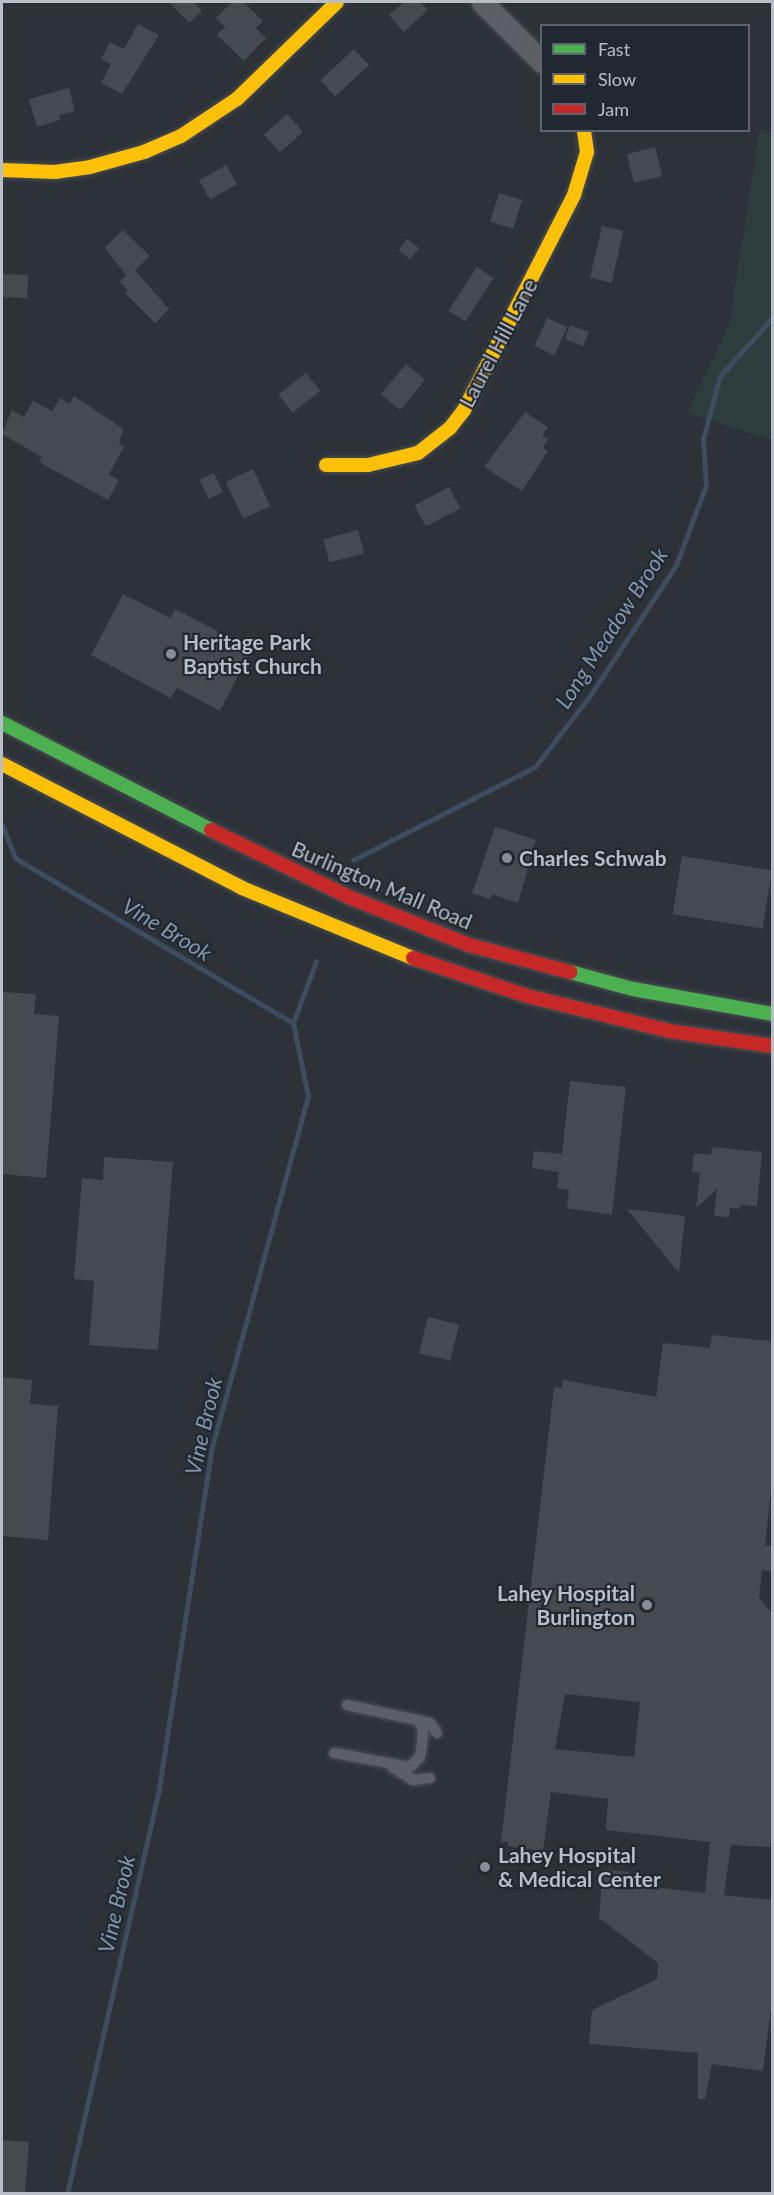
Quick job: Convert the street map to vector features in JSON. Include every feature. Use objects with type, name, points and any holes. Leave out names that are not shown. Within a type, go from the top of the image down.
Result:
[{"type":"main road","points":[[2,170],[55,172],[98,165],[144,152],[181,136],[237,99],[337,2]]},
{"type":"main road","name":"Laurel Hill Lane","points":[[326,465],[369,465],[418,453],[457,419],[574,195],[587,152],[584,132]]},
{"type":"main road","name":"Burlington Mall Road","points":[[2,723],[270,861],[351,898],[469,945],[633,989],[772,1014]]},
{"type":"main road","points":[[2,764],[242,888],[446,971],[527,996],[669,1032],[772,1046]]},
{"type":"street","points":[[482,2],[540,61]]},
{"type":"lane","points":[[347,1705],[430,1723],[437,1733]]},
{"type":"lane","points":[[334,1753],[410,1767],[420,1757],[423,1730],[418,1720]]},
{"type":"lane","points":[[387,1764],[413,1780],[430,1778]]},
{"type":"shaded area","points":[[760,128],[772,133],[772,440],[687,413],[729,325]]},
{"type":"building","points":[[169,2],[194,2],[202,11],[189,23]]},
{"type":"building","points":[[232,2],[243,2],[263,21],[256,28],[266,38],[244,61],[217,35],[225,27],[216,18]]},
{"type":"building","points":[[404,2],[420,2],[428,10],[404,32],[389,15]]},
{"type":"building","points":[[138,24],[159,35],[122,94],[101,83],[111,64],[101,59],[110,42],[124,49]]},
{"type":"building","points":[[354,49],[369,65],[335,96],[320,80]]},
{"type":"building","points":[[69,88],[75,111],[59,115],[60,120],[37,127],[29,99]]},
{"type":"building","points":[[287,114],[303,132],[280,153],[264,135]]},
{"type":"building","points":[[655,147],[662,176],[634,183],[627,154]]},
{"type":"building","points":[[226,165],[237,184],[210,200],[199,181]]},
{"type":"building","points":[[499,193],[522,200],[513,229],[490,222]]},
{"type":"building","points":[[602,226],[623,231],[612,283],[590,278]]},
{"type":"building","points":[[123,230],[150,256],[135,270],[169,309],[155,323],[125,293],[128,290],[120,282],[126,275],[105,248]]},
{"type":"building","points":[[407,239],[419,248],[411,259],[399,250]]},
{"type":"building","points":[[477,267],[494,278],[465,322],[449,311]]},
{"type":"building","points":[[2,274],[28,275],[27,298],[2,297]]},
{"type":"building","points":[[547,318],[567,327],[554,355],[534,346]]},
{"type":"building","points":[[570,325],[589,332],[584,346],[565,339]]},
{"type":"building","points":[[406,364],[425,380],[400,410],[381,394]]},
{"type":"building","points":[[306,373],[320,391],[293,413],[278,395]]},
{"type":"building","points":[[74,396],[123,429],[119,444],[124,447],[109,474],[119,480],[108,500],[39,462],[42,457],[2,434],[12,410],[24,417],[33,401],[52,411],[60,398],[70,404]]},
{"type":"building","points":[[525,412],[548,427],[542,436],[548,439],[543,448],[548,451],[522,491],[484,467]]},
{"type":"building","points":[[253,469],[270,506],[243,519],[226,482]]},
{"type":"building","points":[[214,473],[223,492],[208,499],[199,480]]},
{"type":"building","points":[[449,487],[460,508],[426,527],[415,505]]},
{"type":"building","points":[[358,530],[364,553],[329,562],[323,539]]},
{"type":"building","points":[[123,594],[170,618],[175,609],[252,649],[220,711],[177,688],[171,698],[91,655]]},
{"type":"building","name":"Charles Schwab","points":[[495,827],[536,840],[518,903],[492,894],[490,899],[472,893]]},
{"type":"building","points":[[682,856],[772,870],[763,929],[673,914]]},
{"type":"building","points":[[2,992],[36,994],[34,1014],[59,1016],[46,1178],[2,1174]]},
{"type":"building","points":[[570,1081],[626,1087],[612,1215],[567,1208],[569,1190],[557,1188],[559,1172],[532,1168],[534,1151],[562,1154]]},
{"type":"building","points":[[712,1147],[762,1152],[757,1206],[740,1205],[740,1209],[730,1208],[729,1217],[714,1216],[717,1189],[696,1208],[700,1173],[692,1172],[694,1153],[711,1155]]},
{"type":"building","points":[[104,1157],[173,1162],[158,1350],[89,1345],[94,1281],[74,1279],[82,1178],[103,1180]]},
{"type":"building","points":[[627,1209],[685,1216],[679,1273]]},
{"type":"building","points":[[428,1317],[459,1325],[450,1361],[419,1353]]},
{"type":"building","name":"Lahey Hospital Burlington","points":[[712,1335],[769,1341],[772,1346],[772,1480],[765,1546],[772,1546],[772,1571],[762,1570],[759,1597],[772,1614],[772,1833],[770,1847],[731,1845],[724,1895],[772,1900],[772,2000],[763,2071],[712,2064],[705,2099],[698,2099],[698,2053],[589,2044],[592,2010],[657,1979],[658,1963],[599,1918],[603,1869],[629,1872],[628,1884],[705,1893],[710,1842],[606,1830],[608,1799],[551,1792],[543,1851],[508,1846],[508,1842],[501,1842],[554,1387],[562,1388],[563,1380],[656,1397],[663,1343],[710,1348]],"holes":[[[565,1694],[640,1702],[634,1757],[555,1749]]]},
{"type":"building","points":[[2,1377],[32,1380],[30,1404],[58,1406],[48,1540],[2,1536]]},
{"type":"building","points":[[2,2140],[29,2142],[25,2193],[2,2193]]},
{"type":"waterway","name":"Long Meadow Brook","points":[[353,860],[535,767],[591,694],[676,565],[706,485],[703,439],[720,376],[772,318]]},
{"type":"waterway","name":"Vine Brook","points":[[2,825],[15,858],[293,1023],[308,1096],[212,1446],[159,1789],[67,2194]]},
{"type":"waterway","name":"Long Meadow Brook","points":[[293,1023],[316,961]]},
{"type":"traffic: fast","points":[[2,723],[211,830]]},
{"type":"traffic: fast","points":[[570,972],[633,989],[772,1014]]},
{"type":"traffic: slow","points":[[2,170],[55,172],[90,167],[144,152],[181,136],[237,99],[337,2]]},
{"type":"traffic: slow","points":[[326,465],[368,465],[418,453],[450,428],[464,410],[574,195],[587,152],[584,132]]},
{"type":"traffic: slow","points":[[2,764],[242,888],[413,958]]},
{"type":"traffic: jam","points":[[211,830],[351,898],[469,945],[570,972]]},
{"type":"traffic: jam","points":[[413,958],[527,996],[669,1031],[772,1046]]},
{"type":"place","name":"Heritage Park Baptist Church","points":[[171,654]]},
{"type":"place","name":"Charles Schwab","points":[[507,858]]},
{"type":"place","name":"Lahey Hospital Burlington","points":[[647,1605]]},
{"type":"place","name":"Lahey Hospital & Medical Center","points":[[485,1867]]}]
